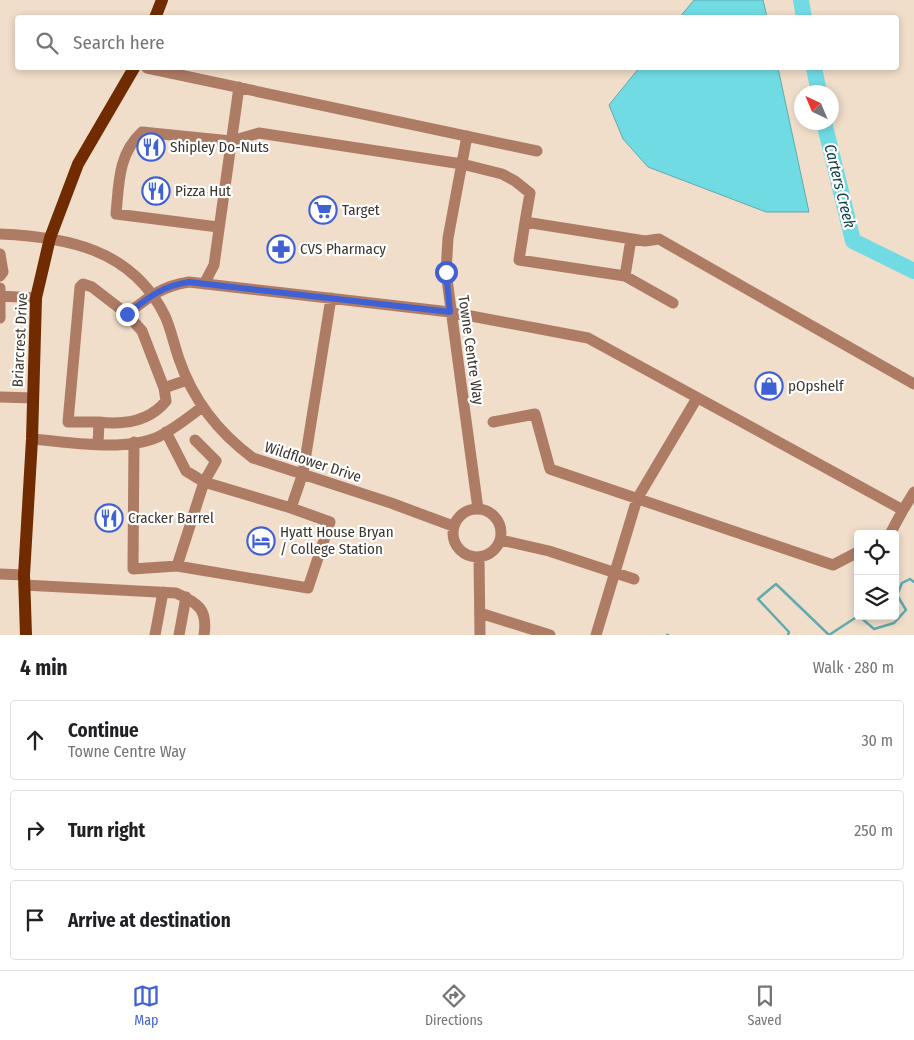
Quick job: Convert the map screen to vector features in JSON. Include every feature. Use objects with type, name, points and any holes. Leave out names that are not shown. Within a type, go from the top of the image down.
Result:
[{"type":"main road","points":[[156,15],[162,0]]},
{"type":"main road","name":"Briarcrest Drive","points":[[26,635],[24,580],[32,439],[36,298],[50,238],[78,164],[133,70]]},
{"type":"street","points":[[157,70],[537,151]]},
{"type":"street","points":[[204,284],[214,264],[239,87]]},
{"type":"street","points":[[218,227],[116,214],[120,172],[124,157],[131,142],[142,132],[231,141],[259,133],[462,164],[502,174],[515,181],[530,193],[519,260],[625,276],[673,303]]},
{"type":"street","name":"Towne Centre Way","points":[[467,136],[448,238],[446,272],[478,510]]},
{"type":"street","points":[[525,222],[645,241],[660,239],[914,384]]},
{"type":"street","name":"Wildflower Drive","points":[[0,234],[50,238],[78,244],[106,255],[133,275],[151,295],[164,315],[187,380],[202,407],[238,447],[253,458],[303,473],[453,526]]},
{"type":"street","points":[[625,276],[631,239]]},
{"type":"street","points":[[0,254],[3,272],[0,276]]},
{"type":"street","points":[[127,314],[151,295],[170,285],[189,282],[450,312],[588,338],[903,510]]},
{"type":"street","points":[[86,283],[127,314],[142,331],[164,388],[166,401],[159,410],[150,416],[117,424],[68,422],[80,287],[86,283]]},
{"type":"street","points":[[0,288],[0,318]]},
{"type":"street","points":[[0,296],[36,298]]},
{"type":"street","points":[[290,508],[303,473],[331,298]]},
{"type":"street","points":[[164,388],[187,380]]},
{"type":"street","points":[[0,397],[33,398]]},
{"type":"street","points":[[596,635],[637,498],[697,398]]},
{"type":"street","points":[[32,439],[98,444],[134,442],[156,438],[202,407]]},
{"type":"street","points":[[493,422],[535,414],[550,469],[833,565],[854,554]]},
{"type":"street","points":[[98,444],[99,422]]},
{"type":"street","points":[[134,442],[133,569],[177,566],[308,588],[330,522],[204,482],[186,470],[166,432]]},
{"type":"street","points":[[177,566],[204,482],[216,461],[195,440]]},
{"type":"street","points":[[892,530],[914,492]]},
{"type":"street","points":[[478,510],[488,512],[497,520],[502,530],[496,549],[479,557],[470,556],[458,546],[454,539],[453,526],[460,514],[478,510]]},
{"type":"street","points":[[500,540],[549,551],[634,579]]},
{"type":"street","points":[[479,557],[480,635]]},
{"type":"street","points":[[0,574],[24,580],[176,592],[195,601],[206,618],[204,635]]},
{"type":"street","points":[[155,635],[163,592]]},
{"type":"street","points":[[179,635],[186,597]]},
{"type":"street","points":[[480,613],[550,635]]},
{"type":"water","points":[[694,0],[763,0],[767,15],[682,15]]},
{"type":"water","points":[[637,70],[778,70],[809,212],[766,212],[648,167],[623,139],[609,105]]},
{"type":"waterway","name":"Carters Creek","points":[[801,0],[804,15]]},
{"type":"waterway","name":"Carters Creek","points":[[814,70],[818,85]]},
{"type":"waterway","name":"Carters Creek","points":[[826,130],[853,241],[914,271]]},
{"type":"waterway","points":[[899,590],[902,583],[910,579],[914,582]]},
{"type":"waterway","points":[[788,635],[789,632],[758,599],[776,584],[829,635],[854,619]]},
{"type":"waterway","points":[[899,598],[906,610],[899,618]]},
{"type":"waterway","points":[[864,620],[874,629],[894,623],[897,620]]},
{"type":"place","name":"Shipley Do-Nuts","points":[[151,147]]},
{"type":"place","name":"Pizza Hut","points":[[156,191]]},
{"type":"place","name":"Target","points":[[323,210]]},
{"type":"place","name":"CVS Pharmacy","points":[[281,249]]},
{"type":"place","name":"pOpshelf","points":[[769,386]]},
{"type":"place","name":"Cracker Barrel","points":[[109,518]]},
{"type":"place","name":"Hyatt House Bryan / College Station","points":[[261,541]]},
{"type":"route","points":[[127,314],[151,295],[170,285],[189,282],[450,312],[446,272]]}]
